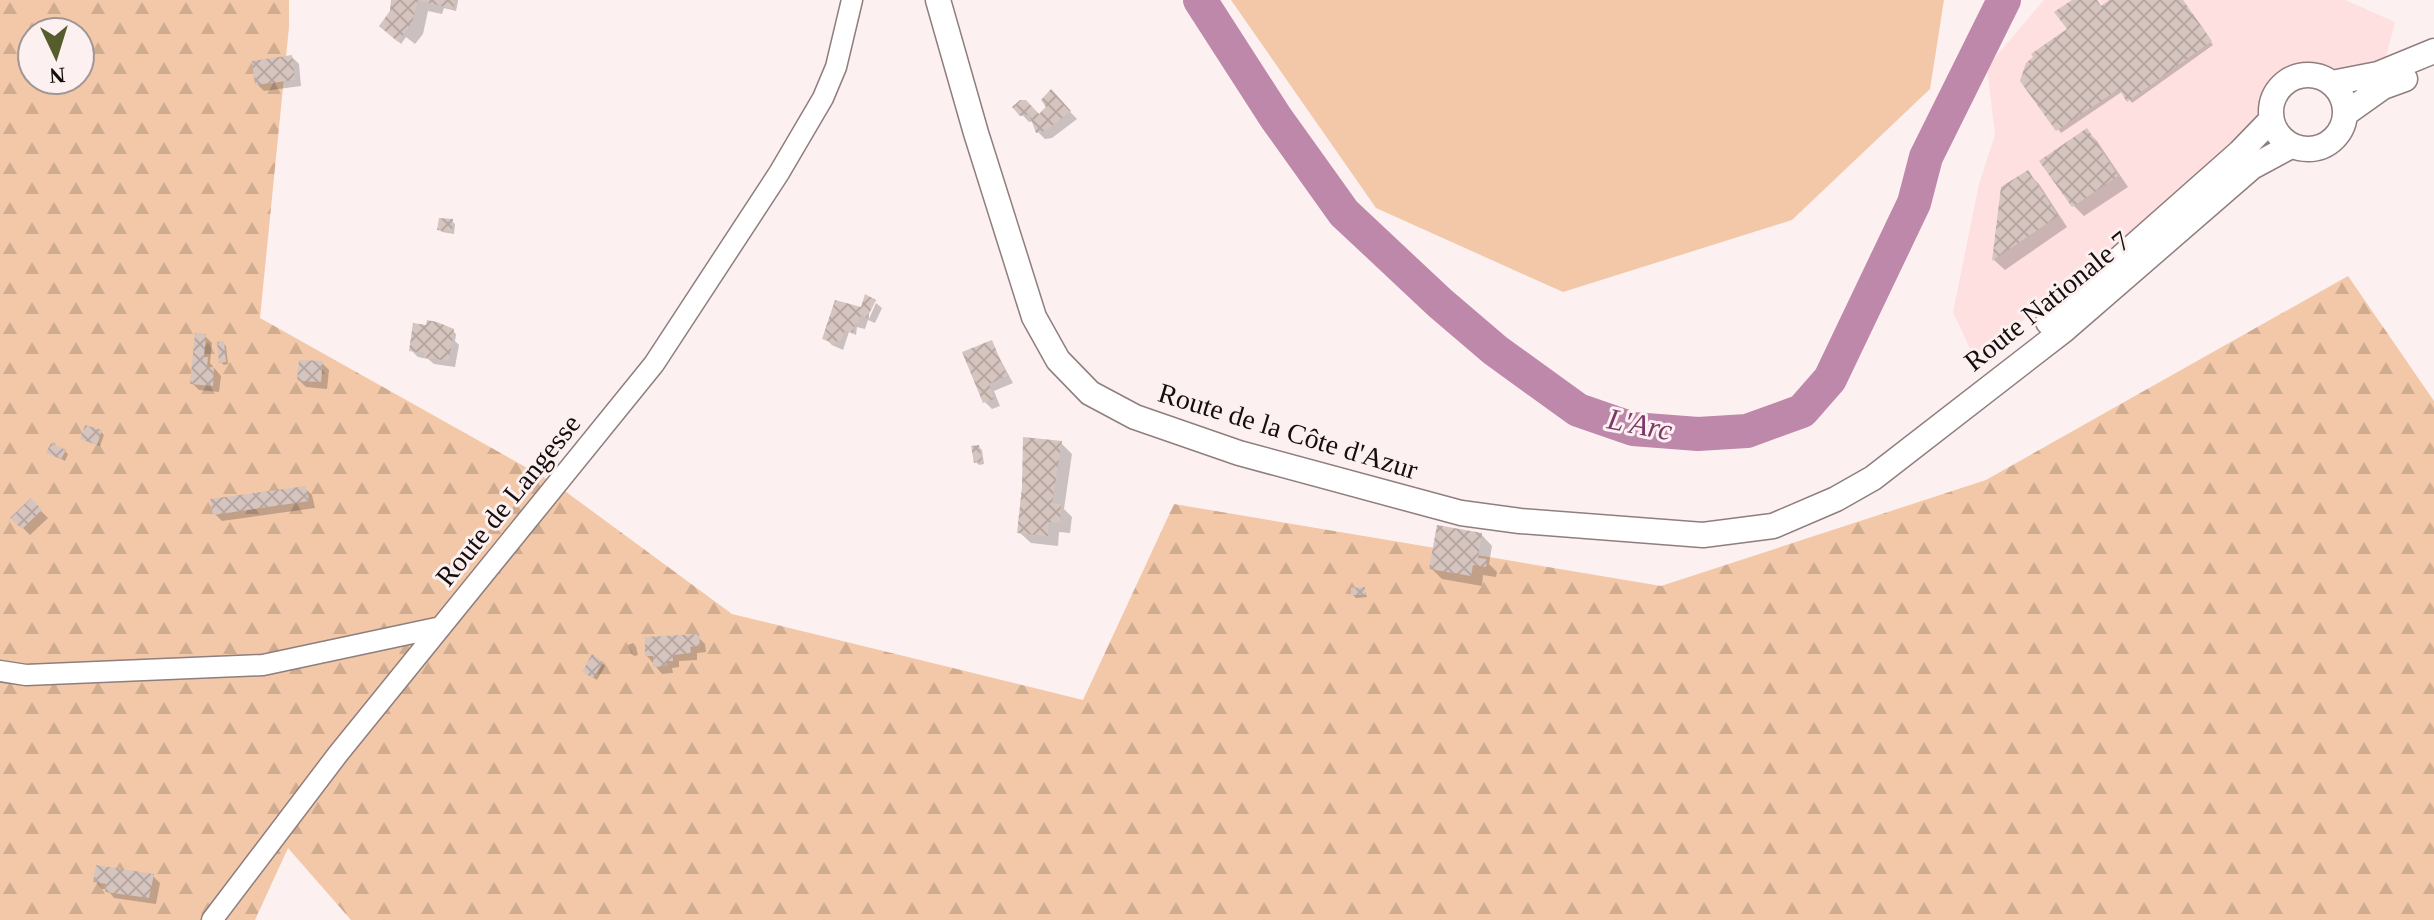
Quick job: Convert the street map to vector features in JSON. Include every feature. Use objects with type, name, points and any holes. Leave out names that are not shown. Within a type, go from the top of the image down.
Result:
[{"type":"main road","name":"Route de la Côte d'Azur","points":[[938,0],[1034,317],[1058,360],[1090,393],[1135,417],[1239,453],[1461,513],[1703,535],[1773,526],[1800,515]]},
{"type":"main road","points":[[2332,83],[2378,74],[2434,51]]},
{"type":"main road","points":[[2345,114],[2383,87],[2434,68]]},
{"type":"main road","points":[[2311,74],[2332,83],[2344,102],[2345,114],[2343,126],[2327,144],[2303,149],[2291,146],[2275,130],[2270,108],[2280,86],[2290,79],[2311,74]]},
{"type":"main road","name":"Route Nationale 7","points":[[1836,499],[1989,374],[2240,152],[2271,120]]},
{"type":"main road","name":"Route Nationale 7","points":[[1800,515],[1873,478],[2064,330],[2252,167],[2291,146]]},
{"type":"street","name":"Route de Langesse","points":[[212,920],[338,754],[654,364],[779,173],[823,98],[836,67],[852,0]]},
{"type":"street","points":[[0,671],[26,675],[263,665],[441,627]]},
{"type":"shaded area","points":[[2044,0],[2345,0],[2395,22],[2385,61],[2346,73],[2318,62],[2261,93],[2257,115],[2247,135],[2127,243],[1974,357],[1953,312],[1979,184],[1995,135],[1987,67]]},
{"type":"green space","points":[[0,0],[289,0],[289,27],[260,318],[554,483],[732,614],[1083,700],[1174,504],[1661,586],[1986,480],[2348,276],[2434,401],[2434,920],[351,920],[288,848],[255,920],[0,920]]},
{"type":"green space","points":[[1231,0],[1944,0],[1930,89],[1792,220],[1563,292],[1376,208]]},
{"type":"building","points":[[391,0],[418,0],[412,23],[398,42],[379,26],[390,11]]},
{"type":"building","points":[[418,0],[455,0],[453,9]]},
{"type":"building","points":[[2072,0],[2097,0],[2101,6],[2109,0],[2183,0],[2212,41],[2127,102],[2119,89],[2056,131],[2020,81],[2026,63],[2033,57],[2031,54],[2067,29],[2054,12]]},
{"type":"building","points":[[292,55],[295,80],[255,85],[252,61]]},
{"type":"building","points":[[1051,89],[1071,111],[1045,131],[1036,133],[1029,114],[1020,116],[1012,107],[1020,100],[1026,100],[1039,114],[1046,107],[1041,100]]},
{"type":"building","points":[[2087,128],[2118,176],[2072,207],[2039,161]]},
{"type":"building","points":[[2028,170],[2058,216],[1992,261],[2001,187]]},
{"type":"building","points":[[439,218],[453,219],[452,232],[437,230]]},
{"type":"building","points":[[865,294],[876,300],[867,318],[861,315],[855,323],[853,333],[845,330],[841,341],[837,340],[836,344],[822,339],[835,300],[861,307]]},
{"type":"building","points":[[427,320],[454,329],[449,361],[409,351],[413,323],[426,325]]},
{"type":"building","points":[[195,333],[206,334],[204,357],[208,357],[207,367],[214,367],[213,386],[190,384]]},
{"type":"building","points":[[992,340],[1007,376],[989,384],[994,399],[983,403],[962,352]]},
{"type":"building","points":[[224,341],[226,362],[219,363],[217,342]]},
{"type":"building","points":[[299,360],[323,361],[321,382],[297,381]]},
{"type":"building","points":[[85,425],[102,430],[97,445],[80,439]]},
{"type":"building","points":[[1023,437],[1062,441],[1052,503],[1061,504],[1060,523],[1049,522],[1048,536],[1017,533]]},
{"type":"building","points":[[51,443],[66,450],[61,459],[46,453]]},
{"type":"building","points":[[979,445],[982,461],[974,463],[971,446]]},
{"type":"building","points":[[306,486],[309,501],[213,515],[210,499]]},
{"type":"building","points":[[31,498],[42,510],[22,529],[10,518]]},
{"type":"building","points":[[1437,525],[1482,533],[1478,558],[1487,559],[1486,567],[1473,565],[1471,576],[1429,569]]},
{"type":"building","points":[[1365,587],[1365,595],[1351,595],[1351,588]]},
{"type":"building","points":[[699,634],[700,646],[690,647],[691,653],[673,655],[673,661],[666,661],[667,666],[653,667],[653,656],[645,656],[645,637]]},
{"type":"building","points":[[592,654],[603,662],[593,678],[582,672]]},
{"type":"building","points":[[96,865],[154,874],[149,898],[105,892],[106,884],[93,882]]},
{"type":"waterway","name":"L'Arc","points":[[1200,0],[1276,118],[1344,213],[1440,303],[1495,350],[1578,410],[1633,429],[1698,434],[1747,431],[1802,411],[1830,379],[1914,203],[1926,157],[2004,0]]}]
